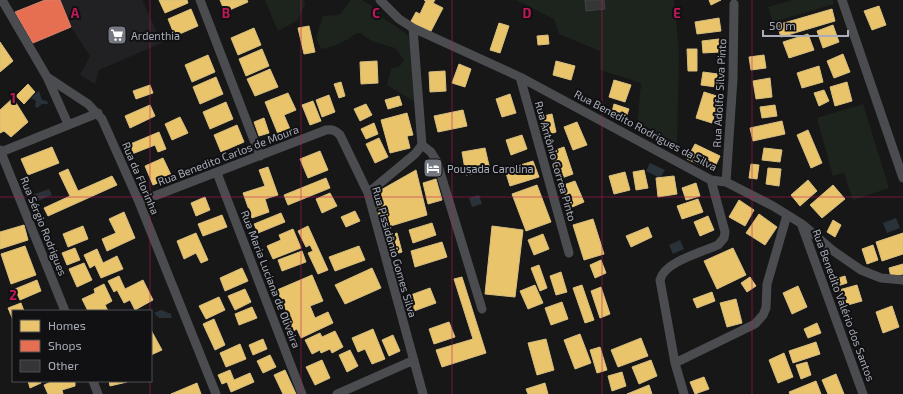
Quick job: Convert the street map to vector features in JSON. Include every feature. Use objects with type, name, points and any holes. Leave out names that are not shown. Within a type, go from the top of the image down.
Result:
[{"type":"street","name":"Rua da Florinha","points":[[2,0],[47,77],[88,104],[98,113],[139,202],[216,394]]},
{"type":"street","points":[[200,0],[260,156]]},
{"type":"street","name":"Rua Benedito Rodrigues da Silva","points":[[380,0],[399,19],[414,28],[520,77],[711,180],[726,182],[787,215],[802,224],[832,250],[860,270],[881,278],[903,280]]},
{"type":"street","points":[[842,0],[903,178]]},
{"type":"street","name":"Rua Adolfo Silva Pinto","points":[[726,182],[733,79],[734,4]]},
{"type":"street","points":[[368,193],[415,154],[422,144],[414,28]]},
{"type":"street","points":[[47,77],[68,124]]},
{"type":"street","name":"Rua Antônio Correa Pinto","points":[[520,77],[569,252]]},
{"type":"street","points":[[1,151],[98,113]]},
{"type":"street","name":"Rua Pissidônio Gomes Silva","points":[[326,130],[331,129],[340,135],[368,193],[424,394]]},
{"type":"street","name":"Rua Benedito Carlos de Moura","points":[[139,202],[326,130]]},
{"type":"street","points":[[422,144],[431,152],[437,162],[482,309]]},
{"type":"street","name":"Rua Sérgio Rodrigues","points":[[1,151],[65,310]]},
{"type":"street","name":"Rua Maria Luciana de Oliveira","points":[[217,173],[302,394]]},
{"type":"street","points":[[684,394],[675,363],[660,280],[661,274],[668,267],[718,245],[724,238],[725,232],[711,180]]},
{"type":"street","points":[[675,363],[760,320],[766,308],[767,284],[787,215]]},
{"type":"street","name":"Rua Benedito Valério dos Santos","points":[[802,224],[863,394]]},
{"type":"street","points":[[337,394],[414,360]]},
{"type":"street","points":[[93,382],[98,394]]},
{"type":"shaded area","name":"Ardenthia","points":[[60,0],[142,0],[162,43],[99,70],[95,84],[80,75],[90,56],[71,27]]},
{"type":"shaded area","points":[[265,0],[304,0],[305,4],[298,20],[278,31]]},
{"type":"shaded area","points":[[351,0],[362,0],[379,11],[383,18],[407,34],[412,46],[415,102],[387,85],[391,69],[400,66],[404,60],[395,48],[372,41],[360,33],[334,46],[321,49],[316,38],[323,16],[339,15]]},
{"type":"shaded area","points":[[516,0],[674,0],[679,52],[677,146],[637,128],[641,83],[600,70],[600,51],[559,34],[554,19]]},
{"type":"shaded area","points":[[792,0],[833,0],[834,4],[773,22],[768,7]]},
{"type":"shaded area","points":[[39,91],[42,100],[47,101],[48,104],[42,104],[37,108],[35,106],[36,101],[31,98]]},
{"type":"shaded area","points":[[863,104],[889,188],[853,200],[844,173],[833,176],[817,118]]},
{"type":"shaded area","points":[[650,163],[665,170],[660,178],[646,171]]},
{"type":"shaded area","points":[[49,189],[52,195],[35,202],[32,195]]},
{"type":"shaded area","points":[[479,195],[482,204],[472,207],[469,198]]},
{"type":"shaded area","points":[[896,218],[900,228],[887,233],[883,223]]},
{"type":"shaded area","points":[[680,240],[684,249],[673,254],[669,245]]},
{"type":"shaded area","points":[[161,310],[171,314],[172,318],[159,318],[154,313]]},
{"type":"building: Homes","points":[[159,0],[187,0],[188,3],[165,13]]},
{"type":"building: Homes","points":[[220,0],[247,0],[248,2],[225,12]]},
{"type":"building: Homes","points":[[424,0],[435,0],[433,3],[443,8],[430,33],[410,23],[416,12],[420,14],[426,1]]},
{"type":"building: Homes","points":[[709,0],[721,0],[711,5]]},
{"type":"building: Homes","points":[[879,6],[886,25],[872,30],[864,11]]},
{"type":"building: Homes","points":[[191,9],[198,26],[175,36],[168,19]]},
{"type":"building: Homes","points":[[832,9],[835,21],[781,37],[777,25]]},
{"type":"building: Homes","points":[[719,18],[721,31],[697,34],[695,22]]},
{"type":"building: Homes","points":[[499,23],[509,26],[500,53],[490,50]]},
{"type":"building: Homes","points":[[833,25],[839,42],[823,48],[817,31]]},
{"type":"building: Homes","points":[[309,26],[315,52],[304,54],[298,28]]},
{"type":"building: Homes","points":[[254,28],[261,45],[238,55],[231,38]]},
{"type":"building: Homes","points":[[808,34],[814,50],[789,58],[783,42]]},
{"type":"building: Homes","points":[[548,35],[549,44],[538,45],[537,36]]},
{"type":"building: Homes","points":[[719,39],[720,52],[703,53],[702,41]]},
{"type":"building: Homes","points":[[0,42],[13,61],[0,72]]},
{"type":"building: Homes","points":[[262,49],[269,66],[246,76],[239,59]]},
{"type":"building: Homes","points":[[687,49],[697,49],[697,71],[688,71]]},
{"type":"building: Homes","points":[[843,54],[850,72],[834,78],[827,61]]},
{"type":"building: Homes","points":[[208,55],[215,72],[192,82],[185,65]]},
{"type":"building: Homes","points":[[764,55],[766,68],[751,70],[749,57]]},
{"type":"building: Homes","points":[[377,61],[378,83],[361,84],[360,62]]},
{"type":"building: Homes","points":[[556,61],[575,66],[571,80],[553,75]]},
{"type":"building: Homes","points":[[459,64],[471,69],[465,87],[452,83]]},
{"type":"building: Homes","points":[[819,66],[823,82],[802,88],[797,73]]},
{"type":"building: Homes","points":[[270,69],[278,87],[255,96],[247,79]]},
{"type":"building: Homes","points":[[445,71],[446,91],[430,92],[429,72]]},
{"type":"building: Homes","points":[[703,72],[718,74],[716,87],[701,85]]},
{"type":"building: Homes","points":[[216,77],[223,94],[200,104],[193,87]]},
{"type":"building: Homes","points":[[770,78],[772,97],[756,99],[753,81]]},
{"type":"building: Homes","points":[[614,80],[631,85],[625,102],[609,97]]},
{"type":"building: Homes","points":[[341,82],[345,96],[339,98],[334,84]]},
{"type":"building: Homes","points":[[847,82],[852,101],[835,106],[830,87]]},
{"type":"building: Homes","points":[[28,84],[35,92],[24,104],[16,96]]},
{"type":"building: Homes","points":[[150,85],[153,93],[136,99],[133,91]]},
{"type":"building: Homes","points":[[824,90],[829,101],[819,106],[814,93]]},
{"type":"building: Homes","points":[[704,92],[720,97],[712,123],[696,118]]},
{"type":"building: Homes","points":[[288,93],[296,110],[284,115],[290,129],[278,134],[265,102]]},
{"type":"building: Homes","points":[[510,94],[516,113],[502,117],[496,99]]},
{"type":"building: Homes","points":[[329,95],[335,112],[322,117],[316,100]]},
{"type":"building: Homes","points":[[399,96],[402,105],[388,109],[385,100]]},
{"type":"building: Homes","points":[[13,98],[28,122],[11,137],[4,131],[0,133],[0,110]]},
{"type":"building: Homes","points":[[313,101],[321,121],[310,125],[302,105]]},
{"type":"building: Homes","points":[[226,102],[233,119],[210,129],[203,112]]},
{"type":"building: Homes","points":[[366,104],[372,115],[360,121],[354,109]]},
{"type":"building: Homes","points":[[614,104],[629,109],[625,120],[611,116]]},
{"type":"building: Homes","points":[[150,105],[155,116],[130,128],[125,116]]},
{"type":"building: Homes","points":[[775,105],[777,116],[762,118],[760,107]]},
{"type":"building: Homes","points":[[463,110],[467,126],[438,132],[434,116]]},
{"type":"building: Homes","points":[[407,113],[413,135],[407,136],[410,148],[390,153],[381,120]]},
{"type":"building: Homes","points":[[552,114],[556,132],[544,136],[539,117]]},
{"type":"building: Homes","points":[[180,117],[188,133],[172,140],[165,124]]},
{"type":"building: Homes","points":[[264,118],[269,133],[259,136],[254,122]]},
{"type":"building: Homes","points":[[782,121],[785,134],[753,141],[750,128]]},
{"type":"building: Homes","points":[[577,122],[587,145],[573,150],[564,127]]},
{"type":"building: Homes","points":[[374,123],[378,134],[366,139],[361,129]]},
{"type":"building: Homes","points":[[237,125],[244,142],[221,152],[214,135]]},
{"type":"building: Homes","points":[[808,130],[822,163],[811,168],[797,135]]},
{"type":"building: Homes","points":[[159,132],[166,149],[158,152],[155,145],[132,154],[128,145]]},
{"type":"building: Homes","points":[[522,135],[527,149],[511,155],[506,140]]},
{"type":"building: Homes","points":[[379,138],[388,157],[375,163],[366,144]]},
{"type":"building: Homes","points":[[695,144],[720,156],[713,171],[687,159]]},
{"type":"building: Homes","points":[[52,147],[59,163],[28,175],[21,159]]},
{"type":"building: Homes","points":[[564,147],[573,174],[559,179],[550,152]]},
{"type":"building: Homes","points":[[485,148],[490,170],[466,175],[462,152]]},
{"type":"building: Homes","points":[[764,148],[782,150],[780,162],[762,160]]},
{"type":"building: Homes","points":[[320,151],[328,170],[308,178],[300,159]]},
{"type":"building: Homes","points":[[163,158],[172,177],[153,185],[145,166]]},
{"type":"building: Homes","points":[[533,161],[539,177],[510,186],[505,170]]},
{"type":"building: Homes","points":[[751,164],[759,165],[757,179],[749,178]]},
{"type":"building: Homes","points":[[268,167],[278,195],[265,199],[269,212],[252,218],[243,193],[265,186],[259,170]]},
{"type":"building: Homes","points":[[768,168],[781,169],[779,186],[766,184]]},
{"type":"building: Homes","points":[[68,169],[78,191],[112,176],[117,185],[48,216],[44,208],[70,196],[59,173]]},
{"type":"building: Homes","points":[[416,170],[427,215],[381,229],[372,195]]},
{"type":"building: Homes","points":[[644,170],[648,188],[636,190],[633,172]]},
{"type":"building: Homes","points":[[625,172],[630,190],[614,194],[609,176]]},
{"type":"building: Homes","points":[[674,176],[677,194],[658,197],[656,178]]},
{"type":"building: Homes","points":[[326,178],[330,188],[288,205],[284,195]]},
{"type":"building: Homes","points":[[436,179],[442,200],[428,204],[423,183]]},
{"type":"building: Homes","points":[[808,180],[817,191],[800,206],[791,195]]},
{"type":"building: Homes","points":[[575,181],[584,202],[570,208],[561,186]]},
{"type":"building: Homes","points":[[696,183],[700,196],[686,200],[682,188]]},
{"type":"building: Homes","points":[[537,185],[551,222],[526,231],[512,194]]},
{"type":"building: Homes","points":[[833,185],[845,199],[822,218],[810,205]]},
{"type":"building: Homes","points":[[330,193],[337,206],[322,213],[316,199]]},
{"type":"building: Homes","points":[[205,197],[210,210],[196,216],[191,203]]},
{"type":"building: Homes","points":[[698,199],[703,212],[682,219],[677,206]]},
{"type":"building: Homes","points":[[739,200],[754,210],[745,226],[729,217]]},
{"type":"building: Homes","points":[[355,211],[360,221],[346,227],[341,217]]},
{"type":"building: Homes","points":[[124,212],[135,238],[107,251],[102,239],[116,233],[109,219]]},
{"type":"building: Homes","points":[[281,213],[285,222],[258,233],[254,224]]},
{"type":"building: Homes","points":[[759,214],[777,227],[765,245],[746,233]]},
{"type":"building: Homes","points":[[222,215],[227,227],[203,236],[198,224]]},
{"type":"building: Homes","points":[[708,216],[714,230],[700,236],[694,222]]},
{"type":"building: Homes","points":[[593,219],[604,254],[584,260],[573,225]]},
{"type":"building: Homes","points":[[833,220],[841,225],[835,237],[827,232]]},
{"type":"building: Homes","points":[[432,223],[436,235],[413,243],[409,230]]},
{"type":"building: Homes","points":[[24,225],[28,240],[0,249],[0,232]]},
{"type":"building: Homes","points":[[83,226],[88,239],[68,247],[63,234]]},
{"type":"building: Homes","points":[[308,226],[328,270],[318,274],[308,253],[313,251],[310,245],[306,247],[298,231]]},
{"type":"building: Homes","points":[[492,226],[523,230],[515,297],[485,294]]},
{"type":"building: Homes","points":[[648,227],[652,237],[631,247],[626,236]]},
{"type":"building: Homes","points":[[293,229],[301,248],[273,259],[267,246],[281,240],[279,235]]},
{"type":"building: Homes","points":[[196,233],[208,260],[201,263],[196,253],[184,259],[177,241]]},
{"type":"building: Homes","points":[[397,233],[402,252],[392,255],[387,236]]},
{"type":"building: Homes","points":[[903,233],[903,254],[882,261],[876,242]]},
{"type":"building: Homes","points":[[543,234],[549,249],[534,255],[528,240]]},
{"type":"building: Homes","points":[[442,242],[447,257],[415,267],[411,251]]},
{"type":"building: Homes","points":[[873,245],[878,260],[867,264],[862,249]]},
{"type":"building: Homes","points":[[25,246],[36,275],[11,284],[1,254]]},
{"type":"building: Homes","points":[[359,246],[365,260],[335,271],[329,257]]},
{"type":"building: Homes","points":[[75,248],[80,260],[67,265],[62,253]]},
{"type":"building: Homes","points":[[733,248],[746,275],[717,289],[704,261]]},
{"type":"building: Homes","points":[[97,249],[103,263],[117,256],[123,269],[101,278],[95,265],[90,268],[84,255]]},
{"type":"building: Homes","points":[[302,251],[306,262],[282,271],[278,260]]},
{"type":"building: Homes","points":[[601,260],[606,273],[595,278],[590,265]]},
{"type":"building: Homes","points":[[84,263],[92,280],[77,287],[69,269]]},
{"type":"building: Homes","points":[[903,264],[903,274],[891,277],[889,268]]},
{"type":"building: Homes","points":[[539,265],[547,288],[540,291],[531,268]]},
{"type":"building: Homes","points":[[242,268],[248,281],[225,291],[220,278]]},
{"type":"building: Homes","points":[[372,268],[381,288],[345,304],[335,285]]},
{"type":"building: Homes","points":[[561,272],[567,292],[556,295],[550,276]]},
{"type":"building: Homes","points":[[312,275],[323,301],[310,306],[315,318],[328,312],[333,323],[301,338],[297,329],[289,333],[281,315],[287,312],[277,290]]},
{"type":"building: Homes","points":[[119,276],[125,289],[143,280],[153,300],[135,310],[130,300],[124,303],[117,290],[114,292],[108,281]]},
{"type":"building: Homes","points":[[845,276],[847,283],[834,287],[832,280]]},
{"type":"building: Homes","points":[[462,277],[486,353],[442,367],[436,350],[473,339],[454,279]]},
{"type":"building: Homes","points":[[750,277],[756,286],[747,292],[741,283]]},
{"type":"building: Homes","points":[[37,280],[41,291],[20,300],[15,289]]},
{"type":"building: Homes","points":[[104,284],[112,301],[105,305],[108,310],[88,310],[82,299],[95,293],[94,289]]},
{"type":"building: Homes","points":[[535,285],[543,303],[528,309],[520,291]]},
{"type":"building: Homes","points":[[582,285],[594,320],[585,323],[573,288]]},
{"type":"building: Homes","points":[[857,285],[862,301],[844,306],[839,290]]},
{"type":"building: Homes","points":[[798,286],[807,307],[792,314],[783,293]]},
{"type":"building: Homes","points":[[601,287],[610,314],[600,318],[591,291]]},
{"type":"building: Homes","points":[[430,288],[436,303],[414,311],[408,296]]},
{"type":"building: Homes","points":[[245,289],[251,302],[235,310],[228,296]]},
{"type":"building: Homes","points":[[712,292],[715,301],[697,308],[693,299]]},
{"type":"building: Homes","points":[[219,297],[225,310],[206,319],[199,306]]},
{"type":"building: Homes","points":[[736,299],[742,323],[727,327],[720,303]]},
{"type":"building: Homes","points":[[562,302],[568,319],[551,325],[545,308]]},
{"type":"building: Homes","points":[[21,303],[24,310],[12,310],[12,318],[8,308]]},
{"type":"building: Homes","points":[[892,306],[899,327],[883,333],[876,312]]},
{"type":"building: Homes","points":[[252,307],[257,318],[239,325],[235,314]]},
{"type":"building: Homes","points":[[214,319],[225,345],[215,350],[203,324]]},
{"type":"building: Homes","points":[[449,322],[455,337],[434,344],[429,329]]},
{"type":"building: Homes","points":[[817,323],[821,333],[808,338],[804,329]]},
{"type":"building: Homes","points":[[373,329],[385,359],[372,364],[365,349],[358,352],[352,338]]},
{"type":"building: Homes","points":[[335,331],[343,347],[332,353],[330,349],[321,353],[320,350],[312,354],[305,340],[320,333],[322,337]]},
{"type":"building: Homes","points":[[152,332],[162,350],[152,355]]},
{"type":"building: Homes","points":[[580,334],[591,363],[575,369],[564,340]]},
{"type":"building: Homes","points":[[393,335],[400,351],[389,356],[382,340]]},
{"type":"building: Homes","points":[[641,338],[648,356],[618,367],[611,350]]},
{"type":"building: Homes","points":[[263,339],[267,349],[253,355],[249,345]]},
{"type":"building: Homes","points":[[546,339],[554,370],[537,375],[528,343]]},
{"type":"building: Homes","points":[[816,342],[820,354],[793,363],[789,351]]},
{"type":"building: Homes","points":[[240,344],[246,359],[226,367],[220,353]]},
{"type":"building: Homes","points":[[600,347],[607,370],[597,373],[590,350]]},
{"type":"building: Homes","points":[[350,350],[358,366],[347,372],[339,355]]},
{"type":"building: Homes","points":[[784,353],[793,377],[778,383],[769,360]]},
{"type":"building: Homes","points":[[270,355],[276,367],[263,373],[257,361]]},
{"type":"building: Homes","points":[[322,360],[330,378],[315,385],[306,367]]},
{"type":"building: Homes","points":[[651,360],[657,376],[639,384],[632,367]]},
{"type":"building: Homes","points":[[807,362],[811,375],[801,379],[796,365]]},
{"type":"building: Homes","points":[[230,370],[234,380],[250,373],[254,382],[231,392],[227,382],[222,384],[218,375]]},
{"type":"building: Homes","points":[[285,370],[296,394],[283,394],[274,375]]},
{"type":"building: Homes","points":[[622,372],[626,386],[612,391],[608,376]]},
{"type":"building: Homes","points":[[836,374],[844,394],[828,394],[822,380]]},
{"type":"building: Homes","points":[[704,377],[709,389],[695,394],[690,382]]},
{"type":"building: Homes","points":[[816,381],[821,394],[790,394],[789,392]]},
{"type":"building: Homes","points":[[28,382],[40,382],[41,383],[30,388]]},
{"type":"building: Homes","points":[[51,382],[75,382],[75,386],[62,390],[63,394],[48,394],[44,385]]},
{"type":"building: Homes","points":[[109,382],[127,382],[110,386]]},
{"type":"building: Homes","points":[[197,383],[201,394],[171,394]]},
{"type":"building: Homes","points":[[545,383],[548,394],[528,394],[526,389]]},
{"type":"building: Homes","points":[[649,385],[652,394],[627,394]]},
{"type":"building: Shops","points":[[45,0],[60,0],[71,27],[33,43],[15,12]]},
{"type":"building: Other","points":[[585,0],[604,0],[605,9],[586,11]]},
{"type":"place","name":"Ardenthia","points":[[117,35]]},
{"type":"place","name":"Pousada Carolina","points":[[433,168]]}]
